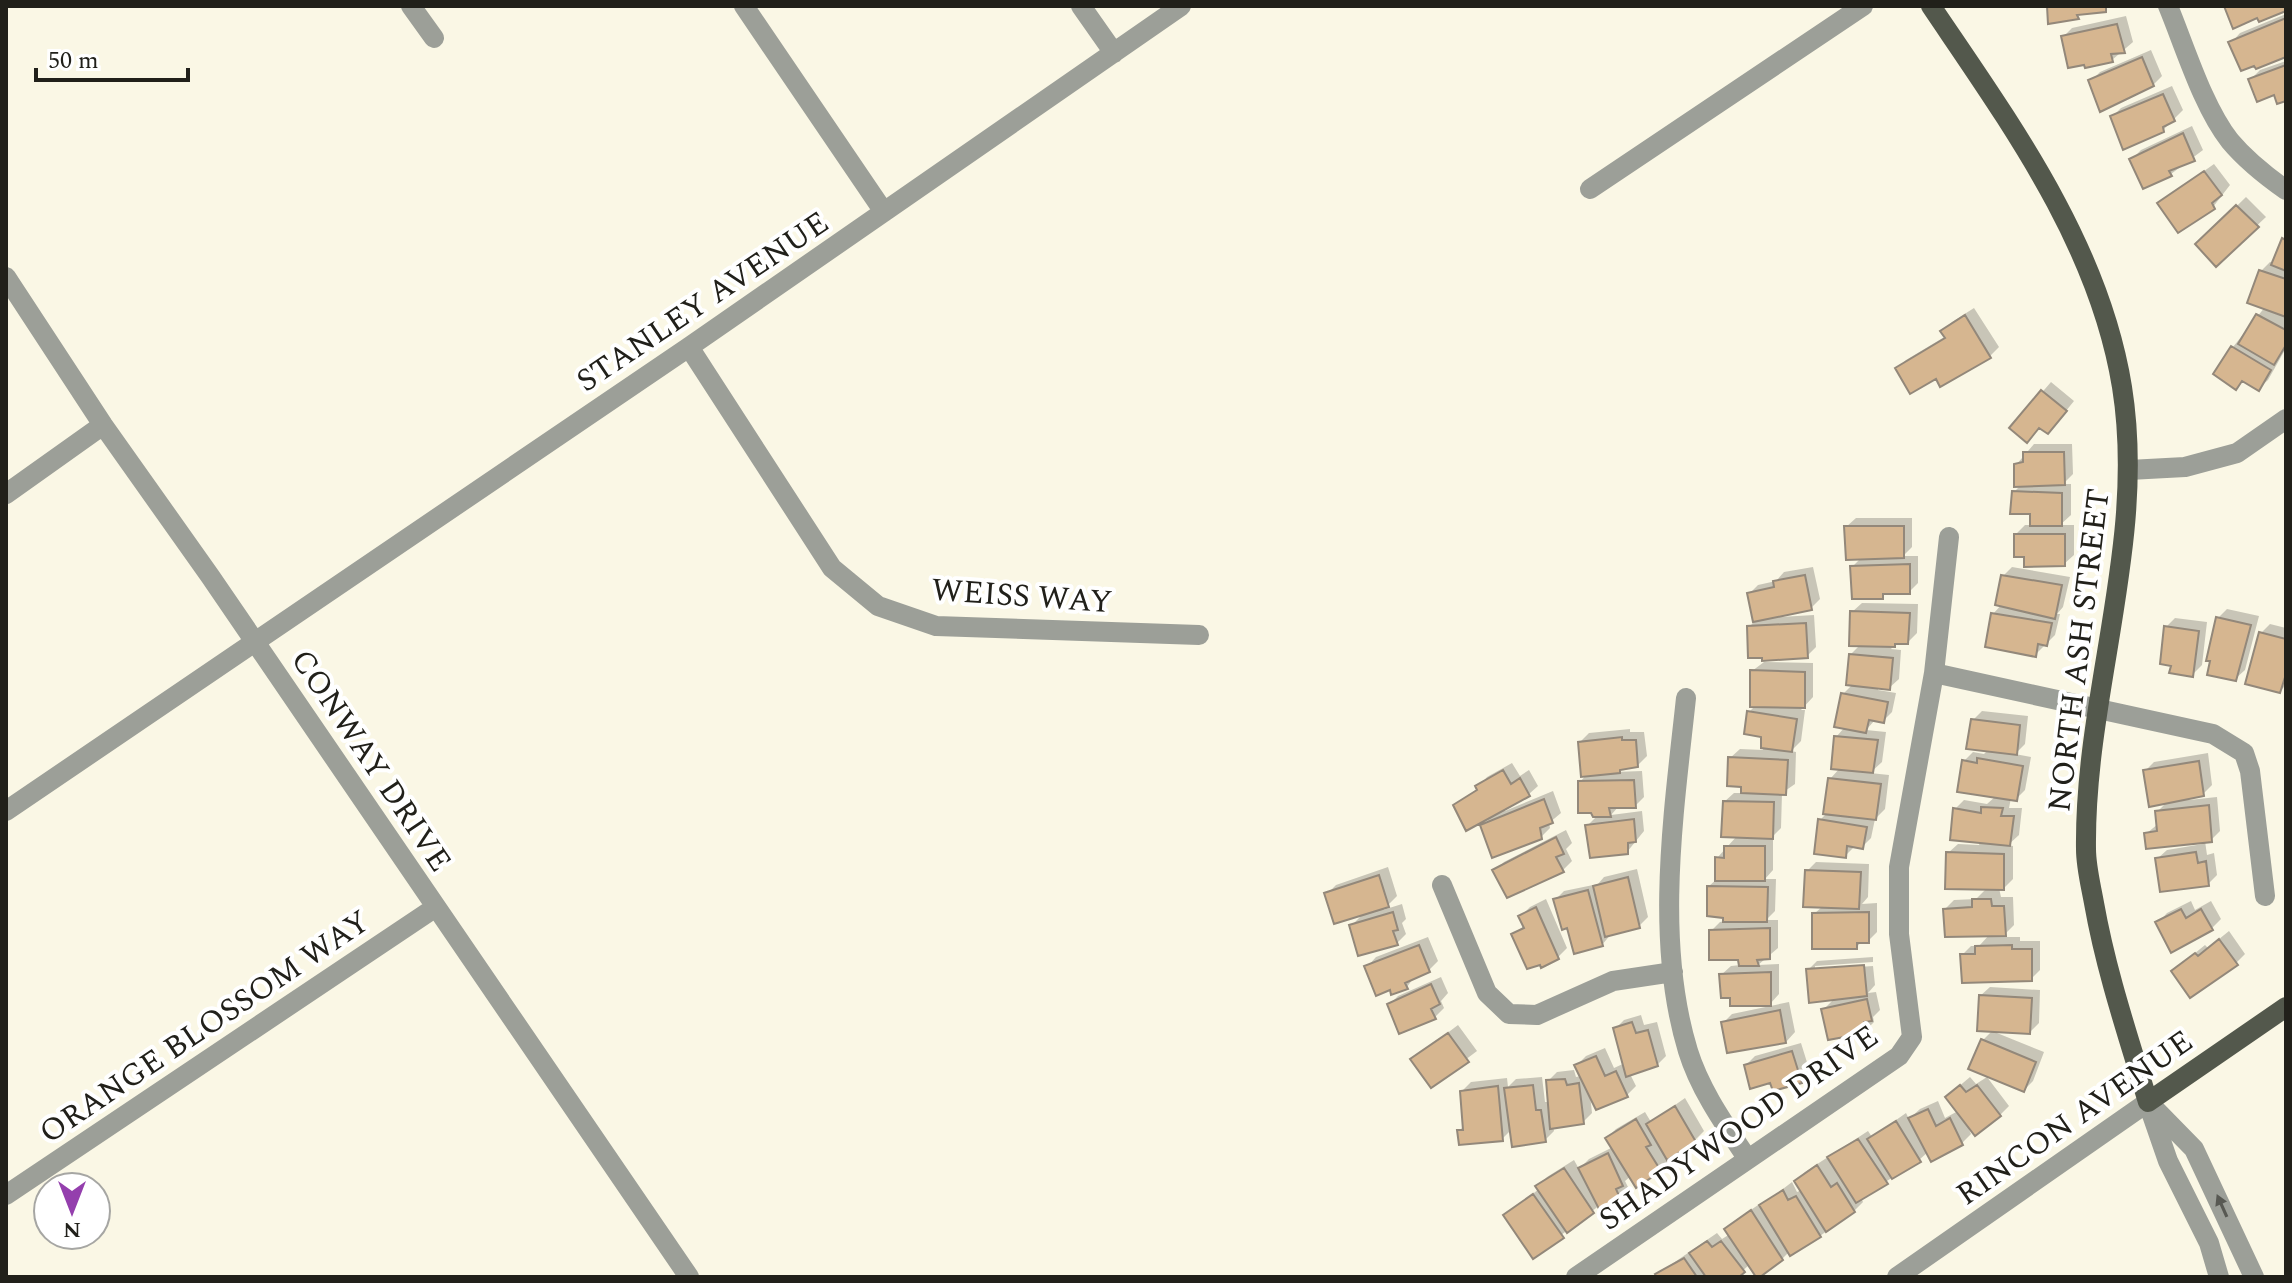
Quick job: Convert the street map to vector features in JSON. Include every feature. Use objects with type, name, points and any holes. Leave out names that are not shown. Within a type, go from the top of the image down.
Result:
[{"type":"main road","name":"NORTH ASH STREET","points":[[1931,6],[2038,166],[2082,256],[2109,329],[2119,373],[2129,470],[2129,503],[2090,751],[2085,853],[2103,953],[2148,1102]]},
{"type":"main road","name":"RINCON AVENUE","points":[[2148,1102],[2286,1007]]},
{"type":"street","points":[[411,6],[434,38]]},
{"type":"street","points":[[744,6],[884,212]]},
{"type":"street","points":[[1081,6],[1114,53]]},
{"type":"street","name":"STANLEY AVENUE","points":[[6,811],[689,347],[1181,6]]},
{"type":"street","points":[[1590,189],[1863,6]]},
{"type":"street","points":[[2168,6],[2213,114],[2231,141],[2286,190]]},
{"type":"street","name":"CONWAY DRIVE","points":[[6,277],[103,425],[689,1277]]},
{"type":"street","name":"WEISS WAY","points":[[689,347],[832,568],[878,606],[936,626],[1199,635]]},
{"type":"street","points":[[2129,470],[2185,467],[2237,453],[2286,419]]},
{"type":"street","points":[[6,494],[103,425]]},
{"type":"street","name":"SHADYWOOD DRIVE","points":[[1576,1277],[1899,1056],[1912,1037],[1899,934],[1899,867],[1934,673],[1949,537]]},
{"type":"street","points":[[1934,673],[2213,734],[2244,753],[2250,771],[2265,896]]},
{"type":"street","points":[[1686,698],[1669,861],[1673,990],[1689,1054],[1717,1113],[1747,1158]]},
{"type":"street","points":[[1442,885],[1487,993],[1509,1014],[1537,1015],[1613,981],[1673,972]]},
{"type":"street","name":"ORANGE BLOSSOM WAY","points":[[6,1195],[436,907]]},
{"type":"street","points":[[2148,1102],[2168,1161],[2209,1243],[2219,1277]]},
{"type":"street","points":[[2148,1102],[2194,1149],[2253,1277],[2234,1277]]},
{"type":"street","name":"RINCON AVENUE","points":[[1897,1277],[2148,1102]]},
{"type":"building","points":[[2047,6],[2106,6],[2106,12],[2077,15],[2079,19],[2048,24]]},
{"type":"building","points":[[2224,6],[2286,6],[2286,11],[2259,22],[2257,18],[2233,29]]},
{"type":"building","points":[[2286,18],[2286,57],[2256,69],[2254,66],[2241,71],[2228,42]]},
{"type":"building","points":[[2117,24],[2125,53],[2111,54],[2113,62],[2068,68],[2061,36]]},
{"type":"building","points":[[2142,57],[2154,86],[2100,112],[2088,80]]},
{"type":"building","points":[[2286,65],[2286,101],[2277,104],[2274,95],[2257,102],[2248,79]]},
{"type":"building","points":[[2163,94],[2175,121],[2163,127],[2164,132],[2123,150],[2110,116]]},
{"type":"building","points":[[2183,133],[2195,161],[2169,171],[2172,176],[2143,189],[2129,159]]},
{"type":"building","points":[[2204,171],[2222,195],[2212,203],[2215,209],[2178,233],[2157,203]]},
{"type":"building","points":[[2236,205],[2259,227],[2216,267],[2195,244]]},
{"type":"building","points":[[2282,238],[2286,240],[2286,271],[2271,265]]},
{"type":"building","points":[[2259,270],[2286,279],[2286,317],[2247,303]]},
{"type":"building","points":[[2256,314],[2286,330],[2286,345],[2274,365],[2238,344]]},
{"type":"building","points":[[1965,315],[1991,358],[1940,387],[1936,379],[1910,394],[1895,368],[1945,338],[1940,331]]},
{"type":"building","points":[[2231,346],[2271,370],[2259,391],[2242,381],[2236,390],[2213,374]]},
{"type":"building","points":[[2041,390],[2067,411],[2048,434],[2039,428],[2027,443],[2009,428]]},
{"type":"building","points":[[2023,452],[2064,452],[2065,485],[2014,487],[2014,464],[2023,462]]},
{"type":"building","points":[[2012,491],[2062,493],[2062,526],[2030,526],[2030,514],[2010,514]]},
{"type":"building","points":[[1844,526],[1904,526],[1904,558],[1846,560]]},
{"type":"building","points":[[2014,534],[2065,534],[2065,566],[2024,567],[2024,557],[2014,557]]},
{"type":"building","points":[[1910,564],[1910,594],[1883,594],[1883,599],[1852,599],[1850,566]]},
{"type":"building","points":[[1805,575],[1812,610],[1753,622],[1747,593],[1774,587],[1773,581]]},
{"type":"building","points":[[2001,575],[2062,585],[2055,619],[1995,605]]},
{"type":"building","points":[[1850,611],[1910,613],[1908,644],[1895,644],[1895,647],[1849,646]]},
{"type":"building","points":[[1991,613],[2052,623],[2047,646],[2038,644],[2036,657],[1985,647]]},
{"type":"building","points":[[2216,617],[2251,625],[2236,681],[2207,675],[2210,661],[2206,661]]},
{"type":"building","points":[[1806,623],[1808,658],[1762,661],[1762,658],[1748,658],[1747,626]]},
{"type":"building","points":[[2164,626],[2199,631],[2193,677],[2169,673],[2171,666],[2160,664]]},
{"type":"building","points":[[2259,632],[2286,639],[2286,674],[2280,693],[2245,684]]},
{"type":"building","points":[[1849,654],[1893,658],[1890,690],[1846,685]]},
{"type":"building","points":[[1750,670],[1805,672],[1805,708],[1750,707]]},
{"type":"building","points":[[1841,693],[1888,702],[1884,723],[1869,720],[1866,733],[1834,727]]},
{"type":"building","points":[[1747,711],[1797,719],[1792,752],[1761,748],[1761,737],[1744,734]]},
{"type":"building","points":[[1971,719],[2020,725],[2017,755],[1966,749]]},
{"type":"building","points":[[1834,736],[1878,740],[1873,773],[1831,769]]},
{"type":"building","points":[[1622,737],[1622,740],[1636,740],[1638,767],[1620,770],[1620,773],[1581,777],[1578,742]]},
{"type":"building","points":[[1728,757],[1788,760],[1786,795],[1741,793],[1741,787],[1727,786]]},
{"type":"building","points":[[1977,758],[2023,766],[2017,801],[1957,792],[1962,760],[1977,763]]},
{"type":"building","points":[[2199,761],[2204,796],[2149,807],[2143,770]]},
{"type":"building","points":[[1503,770],[1511,784],[1520,778],[1530,796],[1466,831],[1453,805],[1477,790],[1475,786]]},
{"type":"building","points":[[1828,778],[1881,784],[1876,820],[1823,814]]},
{"type":"building","points":[[1634,780],[1636,808],[1609,808],[1611,817],[1578,813],[1578,781]]},
{"type":"building","points":[[1544,799],[1553,823],[1540,828],[1542,839],[1492,858],[1480,825]]},
{"type":"building","points":[[1723,801],[1774,802],[1773,839],[1721,837]]},
{"type":"building","points":[[2209,805],[2212,842],[2146,849],[2144,833],[2157,831],[2155,811]]},
{"type":"building","points":[[1981,807],[2003,808],[2001,816],[2014,816],[2010,846],[1950,840],[1953,808],[1981,813]]},
{"type":"building","points":[[1634,819],[1636,842],[1628,843],[1628,854],[1590,858],[1585,825]]},
{"type":"building","points":[[1818,819],[1867,827],[1863,849],[1847,846],[1846,858],[1814,854]]},
{"type":"building","points":[[1556,837],[1564,854],[1556,857],[1564,872],[1507,898],[1492,870]]},
{"type":"building","points":[[1724,846],[1765,846],[1765,881],[1715,881],[1715,857],[1724,858]]},
{"type":"building","points":[[1946,852],[2004,854],[2004,890],[1945,889]]},
{"type":"building","points":[[2196,852],[2198,863],[2206,861],[2209,886],[2160,892],[2155,858]]},
{"type":"building","points":[[1805,870],[1861,872],[1859,909],[1803,907]]},
{"type":"building","points":[[1379,875],[1389,907],[1334,924],[1324,893]]},
{"type":"building","points":[[1628,877],[1640,928],[1605,937],[1593,886]]},
{"type":"building","points":[[1707,886],[1768,887],[1767,922],[1723,922],[1723,918],[1707,916]]},
{"type":"building","points":[[1588,890],[1603,946],[1574,954],[1567,928],[1562,930],[1553,899]]},
{"type":"building","points":[[1972,899],[1991,899],[1992,906],[2004,906],[2006,936],[1945,937],[1943,909],[1972,907]]},
{"type":"building","points":[[1536,907],[1559,959],[1541,968],[1540,965],[1527,969],[1511,934],[1524,928],[1518,916]]},
{"type":"building","points":[[2181,909],[2186,918],[2201,909],[2213,930],[2171,953],[2155,922]]},
{"type":"building","points":[[1393,912],[1398,930],[1393,931],[1398,945],[1358,956],[1349,925]]},
{"type":"building","points":[[1869,912],[1869,943],[1857,943],[1857,949],[1812,949],[1812,913]]},
{"type":"building","points":[[1770,928],[1770,959],[1757,960],[1759,966],[1739,966],[1738,960],[1709,960],[1709,930]]},
{"type":"building","points":[[2219,939],[2238,965],[2190,998],[2171,971],[2195,953],[2198,956]]},
{"type":"building","points":[[1419,945],[1430,972],[1405,983],[1408,989],[1391,995],[1390,990],[1376,996],[1364,966]]},
{"type":"building","points":[[2012,945],[2012,949],[2032,949],[2032,981],[1962,983],[1960,954],[1975,954],[1975,946]]},
{"type":"building","points":[[1864,965],[1867,996],[1809,1003],[1806,969]]},
{"type":"building","points":[[1771,972],[1771,1006],[1730,1006],[1730,998],[1721,998],[1719,974]]},
{"type":"building","points":[[1431,984],[1440,1004],[1431,1009],[1436,1019],[1399,1034],[1387,1004]]},
{"type":"building","points":[[1979,995],[2032,998],[2030,1034],[1977,1031]]},
{"type":"building","points":[[1867,999],[1872,1021],[1864,1022],[1866,1033],[1828,1040],[1821,1009]]},
{"type":"building","points":[[1780,1010],[1786,1043],[1727,1053],[1721,1022]]},
{"type":"building","points":[[1632,1022],[1636,1033],[1648,1030],[1658,1066],[1626,1077],[1613,1028]]},
{"type":"building","points":[[1448,1033],[1469,1062],[1431,1088],[1410,1059]]},
{"type":"building","points":[[1981,1039],[2036,1062],[2024,1092],[1968,1069]]},
{"type":"building","points":[[1792,1051],[1802,1083],[1773,1091],[1770,1083],[1750,1089],[1744,1065]]},
{"type":"building","points":[[1596,1056],[1605,1076],[1616,1071],[1628,1097],[1596,1110],[1574,1065]]},
{"type":"building","points":[[1565,1079],[1567,1085],[1579,1083],[1584,1124],[1550,1129],[1546,1080]]},
{"type":"building","points":[[1533,1085],[1536,1110],[1541,1110],[1546,1142],[1512,1147],[1504,1088]]},
{"type":"building","points":[[1960,1085],[1966,1092],[1977,1085],[2001,1116],[1975,1136],[1945,1097]]},
{"type":"building","points":[[1498,1086],[1503,1141],[1459,1145],[1457,1130],[1463,1130],[1460,1091]]},
{"type":"building","points":[[1675,1106],[1696,1142],[1667,1160],[1646,1124]]},
{"type":"building","points":[[1928,1109],[1936,1126],[1950,1118],[1963,1145],[1931,1162],[1908,1118]]},
{"type":"building","points":[[1636,1119],[1651,1145],[1646,1147],[1661,1171],[1636,1188],[1605,1138]]},
{"type":"building","points":[[1896,1121],[1921,1162],[1892,1179],[1867,1139]]},
{"type":"building","points":[[1858,1139],[1888,1184],[1856,1203],[1827,1157]]},
{"type":"building","points":[[1608,1153],[1623,1186],[1616,1189],[1620,1198],[1599,1209],[1578,1168]]},
{"type":"building","points":[[1817,1165],[1831,1187],[1837,1183],[1855,1212],[1826,1232],[1794,1181]]},
{"type":"building","points":[[1564,1168],[1594,1213],[1567,1233],[1535,1186]]},
{"type":"building","points":[[1783,1190],[1788,1200],[1796,1196],[1821,1237],[1790,1256],[1759,1205]]},
{"type":"building","points":[[1533,1194],[1564,1238],[1533,1259],[1503,1215]]},
{"type":"building","points":[[1751,1210],[1783,1260],[1760,1277],[1756,1277],[1724,1229]]},
{"type":"building","points":[[1707,1241],[1712,1247],[1721,1241],[1745,1272],[1739,1277],[1706,1277],[1689,1253]]},
{"type":"building","points":[[1684,1258],[1697,1277],[1657,1277],[1655,1274]]}]
